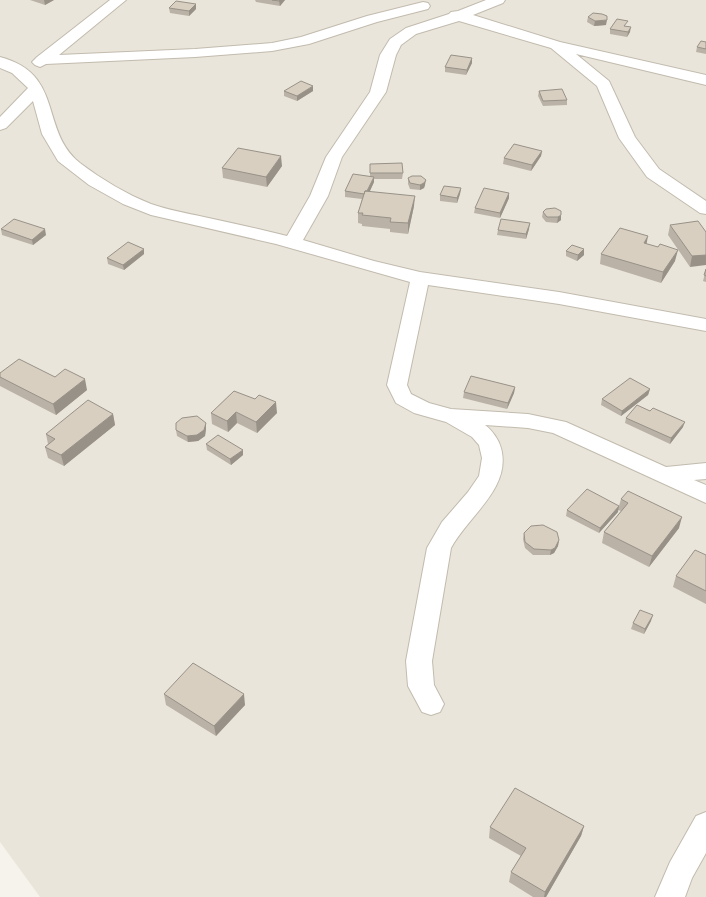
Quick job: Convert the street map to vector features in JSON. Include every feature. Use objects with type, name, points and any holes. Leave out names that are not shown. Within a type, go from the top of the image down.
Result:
[{"type":"street","points":[[24,74],[119,0]]},
{"type":"street","points":[[394,0],[459,16],[555,45],[706,80]]},
{"type":"street","points":[[292,243],[319,196],[334,157],[378,92],[388,55],[395,42],[411,31],[459,16],[498,0]]},
{"type":"street","points":[[42,60],[272,48],[304,41],[423,6]]},
{"type":"street","points":[[555,45],[578,66],[604,84],[627,138],[653,172],[706,209]]},
{"type":"street","points":[[0,62],[18,69],[32,80],[41,99],[47,128],[59,151],[76,166],[114,193],[142,207],[292,243],[381,269],[420,278],[517,291],[658,315],[706,325]]},
{"type":"street","points":[[0,124],[17,110],[36,88]]},
{"type":"street","points":[[420,278],[414,313],[397,386],[403,398],[422,408],[450,416],[480,432],[489,443],[493,458],[490,476],[476,498],[450,528],[439,548],[419,661],[421,686],[431,704]]},
{"type":"street","points":[[450,416],[528,421],[558,427],[595,442],[706,495]]},
{"type":"street","points":[[662,475],[706,471]]},
{"type":"street","points":[[670,897],[680,872],[706,825]]},
{"type":"shaded area","points":[[0,0],[706,0],[706,897],[40,897],[0,842]]},
{"type":"building","points":[[176,1],[196,4],[189,11],[169,8]]},
{"type":"building","points":[[593,13],[607,16],[607,20],[595,21],[588,17]]},
{"type":"building","points":[[617,19],[628,21],[624,26],[631,27],[628,32],[610,29]]},
{"type":"building","points":[[701,41],[706,42],[706,49],[697,47]]},
{"type":"building","points":[[451,55],[472,58],[467,70],[445,67]]},
{"type":"building","points":[[301,81],[313,86],[297,96],[284,91]]},
{"type":"building","points":[[562,89],[567,100],[543,101],[539,91]]},
{"type":"building","points":[[514,144],[542,151],[532,165],[504,158]]},
{"type":"building","points":[[238,148],[281,156],[266,177],[222,168]]},
{"type":"building","points":[[402,163],[403,173],[370,173],[370,164]]},
{"type":"building","points":[[353,174],[374,177],[364,194],[345,191]]},
{"type":"building","points":[[412,176],[421,176],[426,180],[420,185],[410,183],[408,178]]},
{"type":"building","points":[[444,186],[461,188],[457,198],[440,195]]},
{"type":"building","points":[[484,188],[509,193],[500,213],[475,208]]},
{"type":"building","points":[[365,191],[415,196],[408,223],[390,222],[391,218],[362,215],[363,213],[358,213]]},
{"type":"building","points":[[555,208],[561,211],[561,215],[558,217],[547,217],[543,212],[546,209]]},
{"type":"building","points":[[14,219],[45,229],[32,240],[1,229]]},
{"type":"building","points":[[501,219],[530,223],[526,234],[498,230]]},
{"type":"building","points":[[698,221],[706,232],[706,255],[692,256],[670,225]]},
{"type":"building","points":[[620,228],[648,236],[644,243],[658,247],[660,244],[678,250],[663,272],[601,254]]},
{"type":"building","points":[[128,242],[144,249],[123,265],[107,258]]},
{"type":"building","points":[[572,245],[584,249],[578,255],[566,251]]},
{"type":"building","points":[[19,359],[55,377],[65,369],[85,379],[53,404],[0,377],[0,373]]},
{"type":"building","points":[[471,376],[515,387],[508,403],[464,392]]},
{"type":"building","points":[[630,378],[650,389],[622,411],[602,399]]},
{"type":"building","points":[[234,391],[255,399],[259,395],[276,402],[256,422],[236,412],[227,421],[211,413]]},
{"type":"building","points":[[88,400],[113,414],[61,455],[45,447],[55,439],[46,434]]},
{"type":"building","points":[[637,405],[650,411],[653,408],[685,422],[671,438],[626,418]]},
{"type":"building","points":[[197,416],[206,423],[204,430],[197,435],[187,436],[176,430],[176,423],[182,418]]},
{"type":"building","points":[[218,435],[243,450],[230,459],[206,444]]},
{"type":"building","points":[[587,489],[619,506],[600,528],[567,510]]},
{"type":"building","points":[[628,491],[682,517],[652,556],[604,532],[628,503],[621,499]]},
{"type":"building","points":[[543,525],[557,532],[559,540],[555,548],[551,550],[534,549],[525,542],[524,533],[531,526]]},
{"type":"building","points":[[695,550],[706,555],[706,591],[676,576]]},
{"type":"building","points":[[640,610],[653,615],[645,629],[633,623]]},
{"type":"building","points":[[193,663],[244,694],[214,726],[164,694]]},
{"type":"building","points":[[515,788],[584,826],[545,892],[511,872],[526,848],[490,827]]}]
